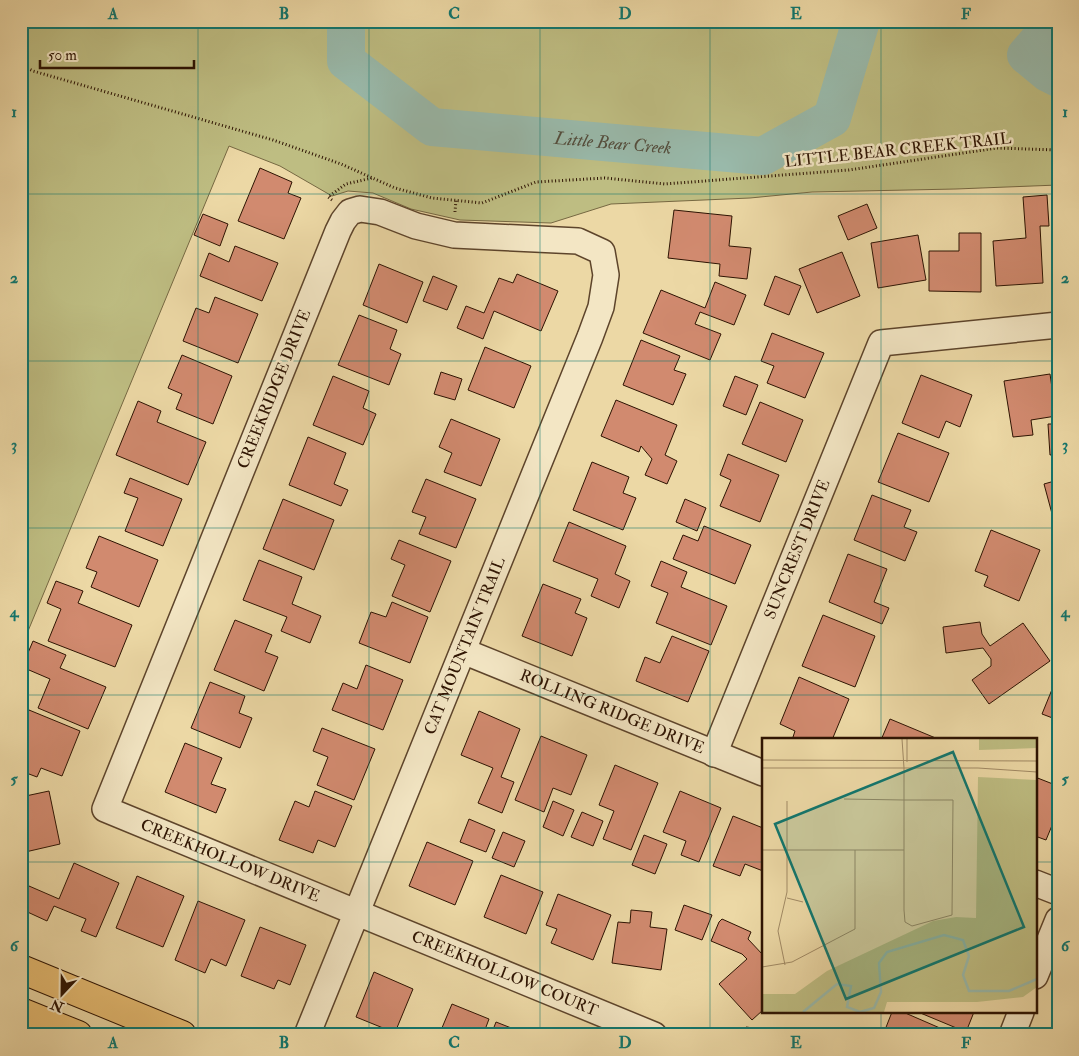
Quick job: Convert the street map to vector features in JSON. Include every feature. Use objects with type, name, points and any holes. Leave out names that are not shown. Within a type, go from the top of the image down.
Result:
[{"type":"main road","points":[[21,969],[182,1035]]},
{"type":"main road","points":[[21,1012],[78,1035]]},
{"type":"street","name":"CREEKRIDGE DRIVE","points":[[105,809],[338,231],[350,212],[360,208],[380,212],[416,226],[454,235],[578,241],[602,252]]},
{"type":"street","name":"CAT MOUNTAIN TRAIL","points":[[306,1035],[590,337],[601,307],[606,275],[602,252]]},
{"type":"street","name":"SUNCREST DRIVE","points":[[714,754],[881,343],[1058,324]]},
{"type":"street","name":"ROLLING RIDGE DRIVE","points":[[463,651],[762,773]]},
{"type":"street","name":"CREEKHOLLOW DRIVE","points":[[105,809],[356,912]]},
{"type":"street","points":[[1036,883],[1058,892]]},
{"type":"street","name":"CREEKHOLLOW COURT","points":[[356,912],[654,1035]]},
{"type":"street","points":[[1036,974],[1058,920]]},
{"type":"street","points":[[1012,1035],[1020,1014]]},
{"type":"path","name":"LITTLE BEAR CREEK TRAIL","points":[[21,66],[32,72],[273,140],[341,164],[395,188],[432,198],[482,203],[536,182],[605,178],[665,184],[849,170],[997,148],[1058,150]]},
{"type":"shaded area","points":[[21,21],[1058,21],[1058,185],[812,192],[750,198],[611,204],[551,223],[460,220],[411,209],[373,193],[348,191],[332,196],[280,166],[229,146],[21,648]]},
{"type":"building","points":[[260,168],[292,182],[288,193],[301,198],[284,239],[238,221]]},
{"type":"building","points":[[1047,195],[1049,226],[1040,226],[1043,283],[996,286],[993,241],[1026,238],[1023,197]]},
{"type":"building","points":[[867,204],[877,228],[848,240],[838,216]]},
{"type":"building","points":[[674,210],[732,216],[729,246],[751,248],[747,279],[719,276],[720,264],[668,258]]},
{"type":"building","points":[[203,214],[228,224],[220,246],[194,235]]},
{"type":"building","points":[[959,233],[981,233],[981,292],[929,291],[929,251],[959,251]]},
{"type":"building","points":[[918,235],[926,280],[878,288],[871,243]]},
{"type":"building","points":[[235,246],[278,263],[262,301],[200,276],[209,253],[229,262]]},
{"type":"building","points":[[842,252],[860,296],[817,313],[799,269]]},
{"type":"building","points":[[379,264],[423,282],[407,323],[363,305]]},
{"type":"building","points":[[517,274],[558,291],[541,331],[494,311],[483,339],[457,328],[466,306],[484,313],[499,278],[513,283]]},
{"type":"building","points":[[433,276],[457,286],[447,310],[423,301]]},
{"type":"building","points":[[775,276],[801,286],[789,315],[764,305]]},
{"type":"building","points":[[715,282],[746,295],[734,325],[700,312],[695,324],[721,334],[710,360],[643,333],[661,290],[705,308]]},
{"type":"building","points":[[215,297],[258,314],[238,363],[183,341],[196,308],[209,313]]},
{"type":"building","points":[[359,315],[397,330],[390,349],[401,354],[389,385],[338,365]]},
{"type":"building","points":[[772,333],[824,353],[805,398],[767,383],[774,366],[761,361]]},
{"type":"building","points":[[641,340],[680,356],[674,370],[686,374],[673,405],[623,385]]},
{"type":"building","points":[[485,347],[531,366],[514,408],[468,390]]},
{"type":"building","points":[[182,355],[232,376],[213,424],[176,409],[182,394],[168,388]]},
{"type":"building","points":[[441,372],[462,379],[455,400],[434,394]]},
{"type":"building","points":[[1050,374],[1056,416],[1031,420],[1033,435],[1013,437],[1004,381]]},
{"type":"building","points":[[921,375],[972,395],[960,427],[946,421],[939,438],[902,423]]},
{"type":"building","points":[[333,376],[369,391],[363,408],[376,414],[363,445],[313,425]]},
{"type":"building","points":[[735,376],[758,385],[746,415],[723,406]]},
{"type":"building","points":[[616,400],[677,425],[665,455],[677,461],[667,484],[645,475],[652,459],[641,446],[639,452],[601,436]]},
{"type":"building","points":[[138,401],[161,411],[157,422],[206,442],[188,485],[116,455]]},
{"type":"building","points":[[760,402],[803,420],[786,462],[742,444]]},
{"type":"building","points":[[451,419],[500,439],[481,486],[444,472],[452,453],[439,447]]},
{"type":"building","points":[[1048,424],[1058,424],[1058,454],[1050,455]]},
{"type":"building","points":[[898,433],[949,453],[929,502],[878,482]]},
{"type":"building","points":[[308,437],[346,453],[334,484],[348,490],[341,506],[289,485]]},
{"type":"building","points":[[728,454],[779,475],[760,522],[720,506],[731,480],[720,475]]},
{"type":"building","points":[[592,462],[629,477],[623,493],[636,498],[623,530],[573,510]]},
{"type":"building","points":[[130,478],[182,499],[163,546],[125,531],[138,498],[124,493]]},
{"type":"building","points":[[426,479],[476,499],[456,548],[419,534],[426,517],[412,512]]},
{"type":"building","points":[[1058,480],[1058,536],[1044,484]]},
{"type":"building","points":[[872,495],[911,510],[904,527],[917,532],[905,561],[854,540]]},
{"type":"building","points":[[283,499],[334,520],[314,570],[263,549]]},
{"type":"building","points":[[685,499],[706,508],[697,531],[676,522]]},
{"type":"building","points":[[569,522],[626,546],[615,574],[630,581],[619,608],[591,596],[598,579],[553,561]]},
{"type":"building","points":[[704,526],[751,545],[735,584],[673,559],[683,535],[698,541]]},
{"type":"building","points":[[991,530],[1040,550],[1019,601],[984,586],[988,576],[975,571]]},
{"type":"building","points":[[99,536],[158,560],[139,607],[91,587],[97,572],[86,568]]},
{"type":"building","points":[[399,540],[451,561],[430,612],[392,596],[405,565],[391,559]]},
{"type":"building","points":[[848,554],[887,569],[874,602],[889,608],[882,624],[829,602]]},
{"type":"building","points":[[259,560],[302,577],[292,604],[321,616],[310,643],[281,631],[287,617],[243,600]]},
{"type":"building","points":[[661,561],[687,572],[681,587],[727,606],[711,645],[656,623],[668,593],[651,586]]},
{"type":"building","points":[[56,581],[83,591],[78,603],[132,625],[115,667],[48,641],[61,609],[47,603]]},
{"type":"building","points":[[543,584],[581,599],[575,613],[587,618],[572,656],[522,636]]},
{"type":"building","points":[[392,602],[428,617],[410,663],[359,643],[371,612],[386,617]]},
{"type":"building","points":[[823,615],[875,636],[855,687],[802,666]]},
{"type":"building","points":[[235,620],[272,635],[265,652],[278,657],[264,691],[214,670]]},
{"type":"building","points":[[980,622],[982,634],[990,646],[1023,623],[1050,661],[989,704],[972,680],[991,666],[991,659],[983,648],[946,653],[943,627]]},
{"type":"building","points":[[672,636],[709,651],[688,702],[636,681],[645,657],[660,663]]},
{"type":"building","points":[[33,641],[66,655],[60,668],[106,687],[88,729],[38,708],[50,679],[22,667]]},
{"type":"building","points":[[366,665],[403,680],[383,730],[332,710],[343,683],[357,689]]},
{"type":"building","points":[[799,677],[849,699],[833,738],[795,738],[793,737],[795,731],[780,724]]},
{"type":"building","points":[[210,682],[245,696],[239,713],[252,718],[240,748],[191,728]]},
{"type":"building","points":[[1053,687],[1058,688],[1058,720],[1042,714]]},
{"type":"building","points":[[29,710],[80,731],[62,776],[41,768],[37,777],[21,771],[21,729]]},
{"type":"building","points":[[479,711],[520,729],[501,777],[514,782],[502,813],[478,803],[493,768],[461,755]]},
{"type":"building","points":[[890,719],[936,738],[882,738]]},
{"type":"building","points":[[322,728],[375,749],[354,800],[317,785],[328,757],[313,751]]},
{"type":"building","points":[[541,736],[587,755],[571,795],[553,788],[544,812],[515,800]]},
{"type":"building","points":[[185,743],[222,758],[211,784],[226,789],[216,813],[165,792]]},
{"type":"building","points":[[615,765],[658,783],[631,850],[603,839],[614,811],[599,805]]},
{"type":"building","points":[[1036,777],[1058,786],[1058,811],[1046,840],[1036,836]]},
{"type":"building","points":[[49,791],[60,844],[21,853],[21,797]]},
{"type":"building","points":[[315,791],[352,806],[335,847],[318,840],[313,853],[279,840],[295,801],[309,807]]},
{"type":"building","points":[[680,791],[721,808],[699,862],[681,855],[686,841],[663,832]]},
{"type":"building","points":[[553,801],[574,810],[563,836],[543,827]]},
{"type":"building","points":[[582,812],[603,821],[593,846],[571,837]]},
{"type":"building","points":[[733,816],[762,828],[762,871],[745,864],[740,876],[713,866]]},
{"type":"building","points":[[469,819],[495,830],[486,852],[460,842]]},
{"type":"building","points":[[503,832],[525,841],[514,867],[492,858]]},
{"type":"building","points":[[644,835],[667,844],[655,874],[632,865]]},
{"type":"building","points":[[427,842],[473,861],[455,905],[409,886]]},
{"type":"building","points":[[74,863],[119,883],[96,937],[81,931],[86,919],[54,906],[47,921],[21,909],[29,886],[59,899]]},
{"type":"building","points":[[501,875],[543,892],[526,934],[484,917]]},
{"type":"building","points":[[137,876],[184,896],[163,947],[116,928]]},
{"type":"building","points":[[558,894],[611,915],[593,960],[551,943],[557,929],[546,925]]},
{"type":"building","points":[[198,901],[245,920],[226,966],[211,959],[205,973],[175,960]]},
{"type":"building","points":[[684,905],[712,915],[702,940],[675,930]]},
{"type":"building","points":[[631,910],[652,912],[650,927],[667,929],[661,970],[612,963],[618,922],[630,923]]},
{"type":"building","points":[[722,919],[751,932],[748,939],[762,954],[762,1011],[752,1020],[719,984],[747,959],[742,954],[711,941]]},
{"type":"building","points":[[260,927],[306,945],[290,985],[278,980],[274,989],[241,976]]},
{"type":"building","points":[[374,972],[413,989],[394,1035],[386,1035],[388,1030],[356,1017]]},
{"type":"building","points":[[452,1004],[489,1019],[483,1035],[439,1035]]},
{"type":"building","points":[[891,1014],[908,1014],[956,1035],[883,1035]]},
{"type":"building","points":[[923,1014],[973,1014],[966,1032]]},
{"type":"building","points":[[496,1022],[529,1035],[491,1035]]},
{"type":"building","points":[[746,1027],[804,1035],[745,1035]]},
{"type":"waterway","name":"Little Bear Creek","points":[[346,21],[346,61],[432,127],[763,156],[832,118],[861,21]]},
{"type":"waterway","name":"Little Bear Creek","points":[[1056,21],[1026,55],[1048,73],[1058,78]]}]
